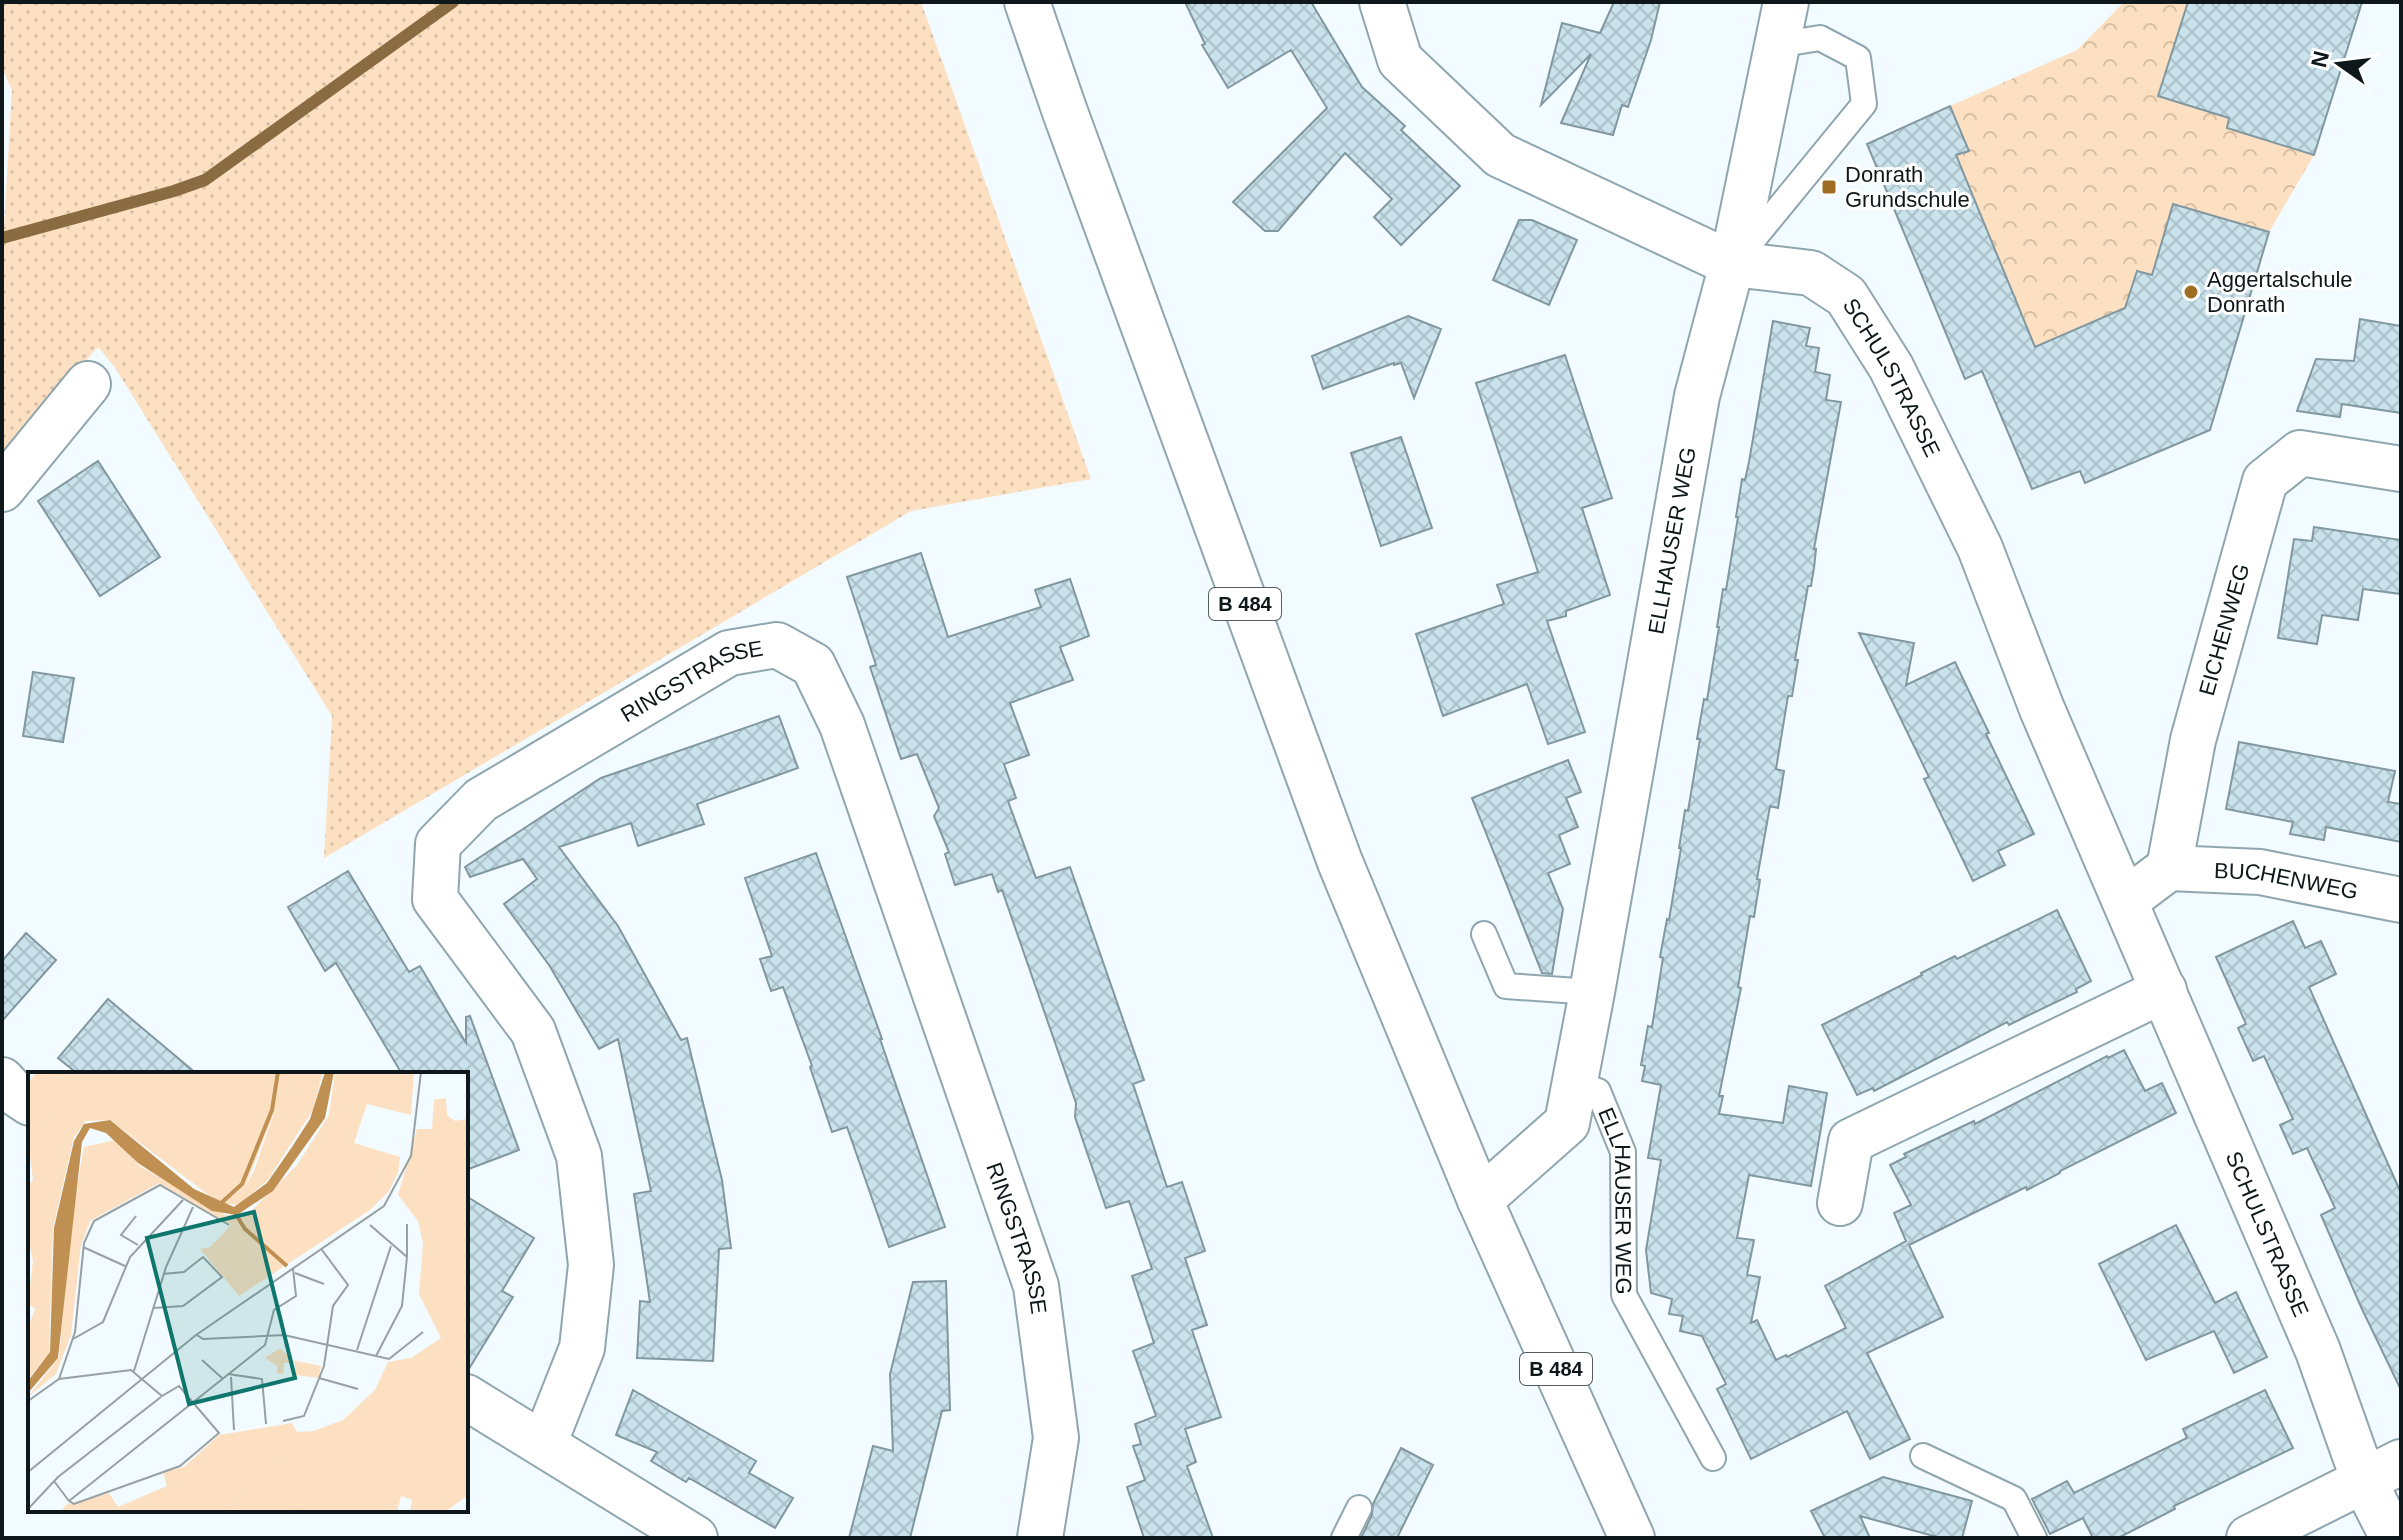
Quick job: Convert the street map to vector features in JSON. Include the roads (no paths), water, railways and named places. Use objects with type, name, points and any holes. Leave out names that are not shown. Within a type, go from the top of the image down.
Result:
[{"type":"street","name":"B 484","points":[[1027,2],[1340,862],[1480,1200],[1632,1538]]},
{"type":"street","name":"SCHULSTRASSE","points":[[1382,2],[1400,60],[1500,155],[1732,264],[1811,273],[1846,296],[1891,367],[1980,548],[2042,709],[2318,1351],[2382,1472],[2393,1538]]},
{"type":"street","name":"ELLHAUSER WEG","points":[[1480,1200],[1567,1123],[1697,396],[1732,264],[1786,2]]},
{"type":"street","points":[[2,489],[88,384]]},
{"type":"street","name":"EICHENWEG","points":[[2169,868],[2193,740],[2265,481],[2300,453],[2401,469]]},
{"type":"street","name":"RINGSTRASSE","points":[[544,1444],[582,1348],[591,1265],[579,1156],[533,1031],[435,899],[438,844],[481,800],[729,653],[777,645],[813,665],[842,725],[1036,1286],[1056,1438],[1040,1538]]},
{"type":"street","points":[[2125,901],[2169,868]]},
{"type":"street","name":"BUCHENWEG","points":[[2169,868],[2260,872],[2401,900]]},
{"type":"street","points":[[1840,1203],[1851,1141],[2164,990]]},
{"type":"street","points":[[2,1080],[28,1102]]},
{"type":"street","points":[[468,1398],[695,1538]]},
{"type":"street","points":[[2249,1538],[2382,1472]]},
{"type":"lane","points":[[1732,264],[1864,104],[1858,58],[1820,38],[1777,45]]},
{"type":"lane","points":[[1484,934],[1506,986],[1592,992]]},
{"type":"lane","name":"ELLHAUSER WEG","points":[[1575,1083],[1598,1091],[1623,1152],[1624,1295],[1713,1458]]},
{"type":"lane","points":[[1923,1456],[2014,1499],[2034,1538]]},
{"type":"lane","points":[[1344,1538],[1359,1508]]},
{"type":"waterway","points":[[2,238],[205,180],[453,2]]},
{"type":"place","name":"Donrath Grundschule","points":[[1829,187]]},
{"type":"place","name":"Aggertalschule Donrath","points":[[2191,292]]}]
